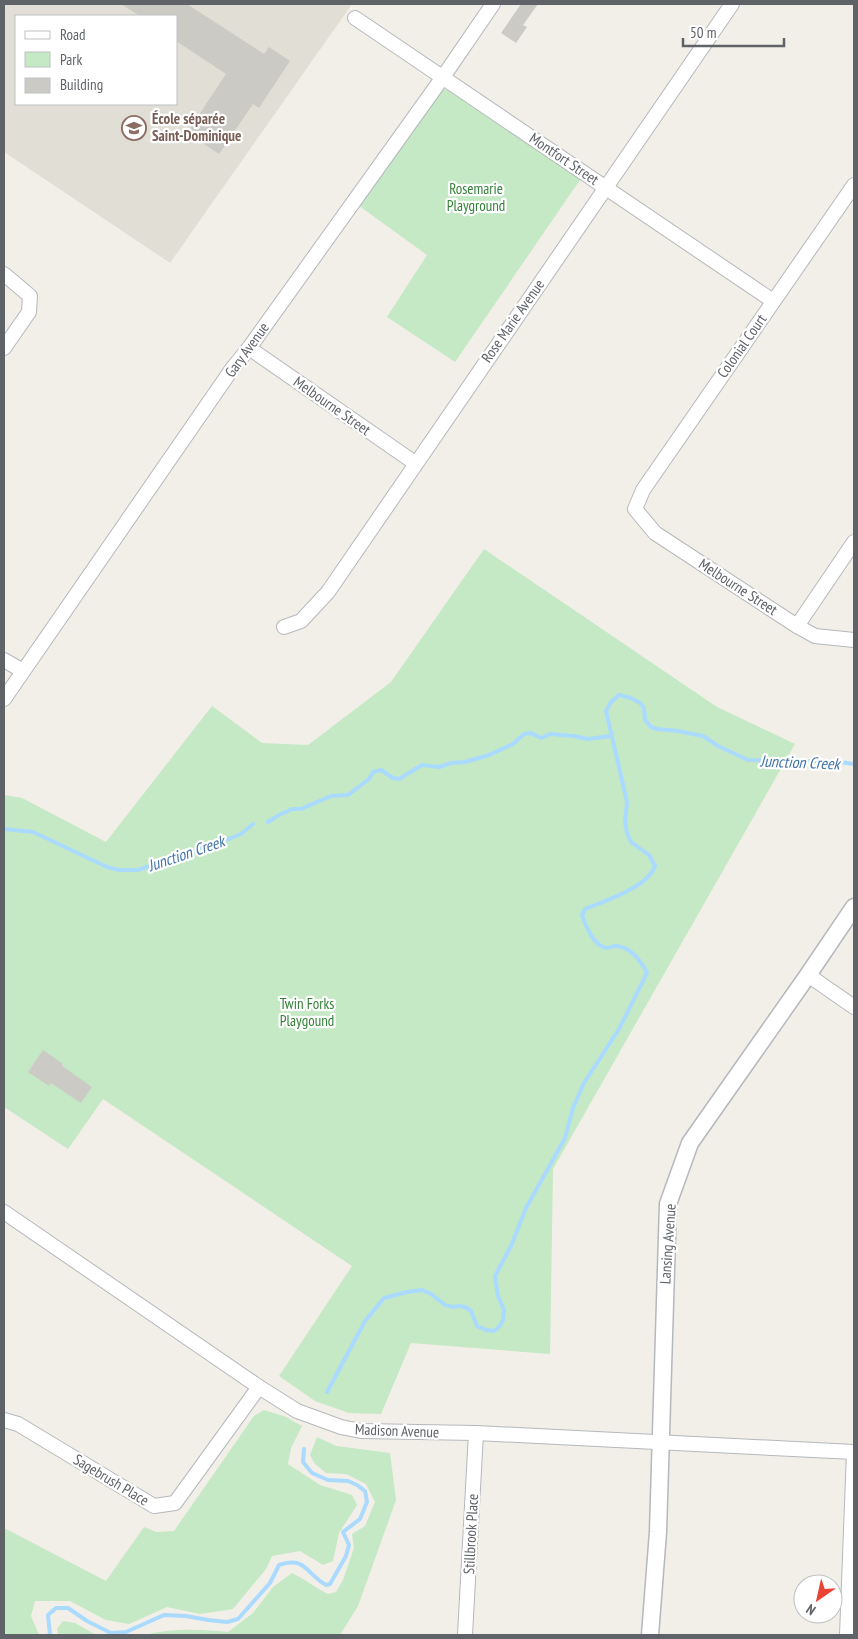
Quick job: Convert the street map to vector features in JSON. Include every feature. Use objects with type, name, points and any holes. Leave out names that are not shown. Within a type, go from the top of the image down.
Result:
[{"type":"street","name":"Gary Avenue","points":[[4,699],[232,369],[443,77],[493,4]]},
{"type":"street","name":"Rose Marie Avenue","points":[[284,628],[302,621],[328,592],[732,4]]},
{"type":"street","name":"Montfort Street","points":[[355,18],[773,301]]},
{"type":"street","name":"Colonial Court","points":[[635,509],[643,490],[854,185]]},
{"type":"street","points":[[4,274],[30,296],[29,312],[4,348]]},
{"type":"street","name":"Melbourne Street","points":[[249,348],[415,463]]},
{"type":"street","name":"Melbourne Street","points":[[635,509],[655,533],[797,626],[815,636],[854,640]]},
{"type":"street","points":[[797,626],[854,542]]},
{"type":"street","points":[[4,660],[23,671]]},
{"type":"street","name":"Lansing Avenue","points":[[650,1635],[658,1532],[668,1204],[690,1143],[854,907]]},
{"type":"street","points":[[808,975],[854,1006]]},
{"type":"street","name":"Madison Avenue","points":[[4,1212],[258,1387],[297,1411],[341,1427],[361,1431],[476,1434],[854,1452]]},
{"type":"street","name":"Sagebrush Place","points":[[4,1420],[18,1424],[154,1506],[175,1503],[258,1387]]},
{"type":"street","name":"Stillbrook Place","points":[[465,1635],[476,1434]]},
{"type":"street","points":[[847,1635],[854,1452]]},
{"type":"shaded area","name":"École séparée Saint-Dominique","points":[[4,4],[352,4],[170,263],[4,152]]},
{"type":"green space","name":"Rosemarie Playground","points":[[442,89],[451,90],[582,177],[455,362],[387,317],[427,255],[358,205]]},
{"type":"green space","name":"Twin Forks Playgound","points":[[484,549],[717,707],[795,744],[553,1169],[550,1354],[411,1343],[381,1414],[349,1413],[315,1401],[279,1376],[352,1266],[103,1099],[68,1149],[4,1107],[4,795],[22,798],[106,842],[212,706],[262,743],[308,745],[391,682]]},
{"type":"green space","points":[[264,1410],[286,1417],[302,1426],[291,1448],[288,1464],[320,1485],[352,1495],[357,1505],[339,1533],[333,1561],[323,1565],[300,1551],[272,1556],[266,1569],[233,1609],[200,1614],[167,1607],[129,1624],[106,1620],[70,1601],[35,1601],[31,1616],[39,1635],[4,1635],[4,1528],[106,1581],[144,1527],[156,1532],[174,1531],[254,1416]]},
{"type":"green space","points":[[317,1437],[336,1446],[390,1453],[396,1500],[358,1606],[340,1635],[145,1635],[165,1631],[186,1630],[228,1632],[253,1613],[273,1587],[292,1573],[328,1594],[336,1592],[343,1580],[354,1548],[352,1534],[365,1526],[375,1502],[366,1484],[346,1474],[326,1473],[315,1464],[310,1455]]},
{"type":"green space","points":[[63,1621],[75,1623],[96,1635],[58,1635],[57,1629]]},
{"type":"building","points":[[121,4],[187,4],[264,54],[269,47],[290,61],[259,108],[253,104],[219,154],[187,133],[226,74],[178,42],[178,15],[138,15]]},
{"type":"building","points":[[521,4],[538,4],[523,25],[527,27],[516,43],[501,33]]},
{"type":"building","points":[[43,1050],[92,1087],[81,1103],[51,1083],[49,1086],[28,1072]]},
{"type":"waterway","points":[[327,1392],[365,1321],[384,1298],[422,1290],[431,1294],[445,1305],[465,1307],[471,1311],[477,1326],[494,1331],[499,1327],[503,1320],[504,1310],[498,1296],[495,1276],[511,1246],[526,1208],[565,1138],[573,1108],[584,1083],[619,1029],[647,973],[642,964],[630,951],[615,946],[602,947],[598,944],[588,930],[582,915],[585,909],[635,887],[651,874],[655,866],[649,855],[631,842],[627,833],[625,822],[627,802],[606,711],[611,702],[619,695],[631,698],[640,703],[644,708],[645,720],[651,727],[703,736],[718,746],[748,760],[854,764]]},
{"type":"waterway","name":"Junction Creek","points":[[268,822],[292,809],[301,809],[331,796],[348,795],[369,779],[373,772],[381,770],[393,778],[399,779],[422,765],[439,767],[489,755],[513,744],[524,734],[531,733],[541,738],[550,734],[587,739],[611,736]]},
{"type":"waterway","name":"Junction Creek","points":[[4,829],[33,832],[107,867],[119,870],[138,870],[231,838],[241,834],[253,824]]},
{"type":"waterway","points":[[50,1635],[48,1615],[56,1608],[68,1608],[87,1621],[111,1633],[126,1632],[164,1615],[227,1622],[238,1619],[270,1583],[279,1565],[288,1563],[300,1564],[319,1581],[326,1585],[330,1584],[346,1556],[349,1545],[343,1532],[360,1519],[367,1502],[365,1491],[348,1481],[328,1480],[312,1473],[303,1462],[304,1449]]},
{"type":"place","name":"École séparée Saint-Dominique","points":[[134,128]]}]
